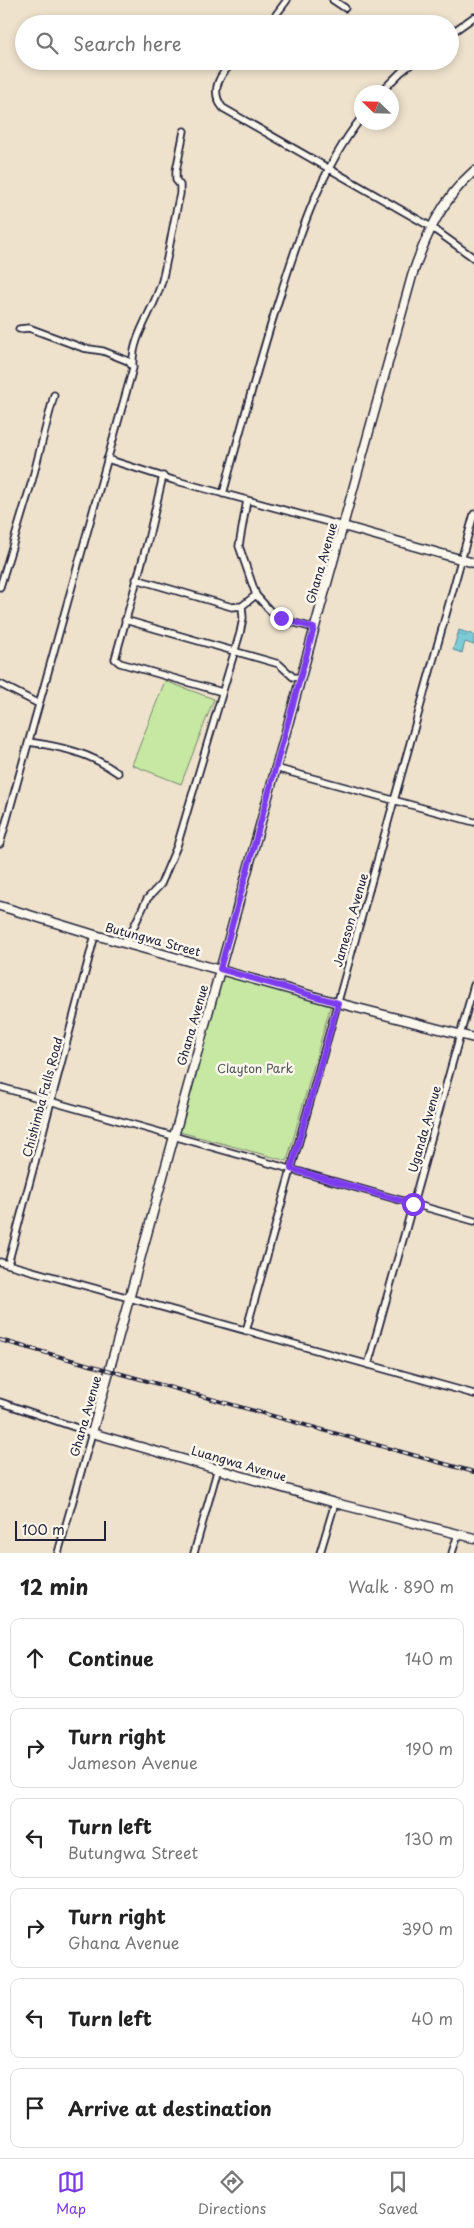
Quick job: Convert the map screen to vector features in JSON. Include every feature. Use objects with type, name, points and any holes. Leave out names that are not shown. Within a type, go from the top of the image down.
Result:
[{"type":"main road","name":"Ghana Avenue","points":[[92,1433],[412,276],[431,227],[451,195],[474,170]]},
{"type":"main road","points":[[343,526],[474,563]]},
{"type":"main road","name":"Butungwa Street","points":[[0,906],[95,936],[338,1003],[474,1038]]},
{"type":"main road","name":"Luangwa Avenue","points":[[92,1433],[335,1503],[474,1538]]},
{"type":"street","points":[[276,15],[287,0]]},
{"type":"street","points":[[333,0],[345,8]]},
{"type":"street","points":[[459,28],[474,17]]},
{"type":"street","points":[[226,70],[220,76],[217,83],[218,102],[223,108],[431,227],[474,258]]},
{"type":"street","points":[[388,85],[404,70]]},
{"type":"street","points":[[223,494],[264,345],[287,272],[328,168],[354,128]]},
{"type":"street","points":[[0,844],[134,368],[132,357],[135,342],[152,310],[168,256],[180,194],[180,185],[176,180],[176,171],[184,131]]},
{"type":"street","points":[[19,329],[27,327],[83,348],[103,351],[128,361],[134,368]]},
{"type":"street","points":[[0,587],[32,481],[54,395]]},
{"type":"street","points":[[107,459],[223,494],[343,526]]},
{"type":"street","points":[[163,476],[148,540],[115,656],[117,661],[222,692]]},
{"type":"street","points":[[247,500],[239,546],[256,594],[272,613],[291,622],[314,628]]},
{"type":"street","name":"Jameson Avenue","points":[[246,1331],[474,514]]},
{"type":"street","points":[[136,579],[232,607],[242,606],[256,594]]},
{"type":"street","points":[[126,943],[147,899],[161,884],[177,846],[244,618],[242,606]]},
{"type":"street","points":[[125,620],[279,664],[293,677],[300,678]]},
{"type":"street","points":[[0,684],[39,704]]},
{"type":"street","points":[[29,742],[50,745],[90,756],[118,773]]},
{"type":"street","points":[[275,768],[474,822]]},
{"type":"street","name":"Chishimba Falls Road","points":[[8,1264],[95,936]]},
{"type":"street","name":"Uganda Avenue","points":[[368,1365],[474,985]]},
{"type":"street","points":[[0,1087],[474,1221]]},
{"type":"street","points":[[0,1262],[474,1394]]},
{"type":"street","name":"Luangwa Avenue","points":[[0,1402],[92,1433]]},
{"type":"street","name":"Ghana Avenue","points":[[58,1553],[92,1433]]},
{"type":"street","points":[[194,1553],[218,1468]]},
{"type":"street","points":[[320,1553],[335,1503]]},
{"type":"street","points":[[452,1553],[458,1534]]},
{"type":"green space","points":[[165,681],[214,699],[181,784],[132,765]]},
{"type":"green space","name":"Clayton Park","points":[[223,974],[331,1004],[287,1161],[180,1132]]},
{"type":"water","points":[[459,630],[474,635],[474,645],[465,642],[462,653],[453,650]]},
{"type":"railway","points":[[0,1340],[474,1472]]},
{"type":"route","points":[[281,618],[314,628],[220,969],[338,1003],[291,1169],[413,1204]]}]
